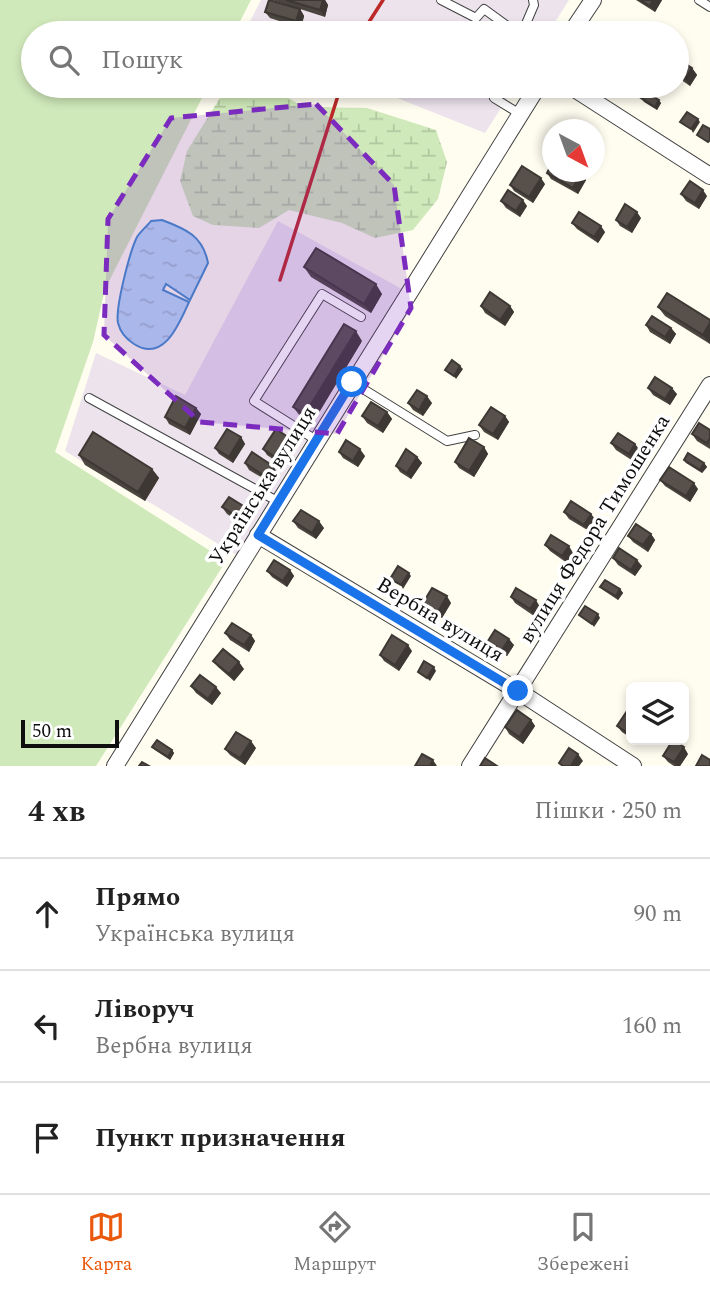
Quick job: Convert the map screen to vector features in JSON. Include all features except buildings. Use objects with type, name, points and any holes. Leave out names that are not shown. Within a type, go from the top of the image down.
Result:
[{"type":"street","points":[[580,21],[593,0]]},
{"type":"street","name":"Українська вулиця","points":[[115,766],[277,501],[530,98]]},
{"type":"street","points":[[589,98],[710,176]]},
{"type":"street","name":"вулиця Федора Тимошенка","points":[[470,766],[710,385]]},
{"type":"street","name":"Вербна вулиця","points":[[258,535],[518,691],[634,766]]},
{"type":"lane","points":[[442,0],[476,18],[484,9],[502,21]]},
{"type":"lane","points":[[526,21],[534,5],[533,0]]},
{"type":"lane","points":[[699,0],[710,7]]},
{"type":"lane","points":[[494,98],[520,114]]},
{"type":"lane","points":[[316,440],[254,401],[322,294],[360,317]]},
{"type":"lane","points":[[352,382],[447,441],[475,435]]},
{"type":"lane","points":[[89,398],[277,501]]},
{"type":"highlighted area","points":[[316,104],[394,185],[411,308],[337,434],[200,422],[104,335],[108,219],[171,118]]},
{"type":"shaded area","points":[[261,0],[569,0],[556,21],[250,21]]},
{"type":"shaded area","points":[[397,98],[507,98],[485,133]]},
{"type":"shaded area","points":[[278,221],[402,289],[238,556],[65,451],[96,353],[185,395]]},
{"type":"green space","points":[[0,0],[251,0],[240,21],[21,21],[21,98],[202,98],[105,289],[93,342],[55,452],[226,561],[96,766],[0,766]]},
{"type":"green space","points":[[220,98],[288,98],[304,107],[367,108],[436,130],[447,162],[438,199],[413,230],[375,238],[342,223],[289,210],[259,228],[213,225],[193,216],[180,181],[187,151]]},
{"type":"water","points":[[162,220],[179,227],[198,240],[208,263],[190,300],[166,284],[163,290],[189,302],[169,338],[154,349],[145,349],[131,342],[122,332],[118,323],[119,305],[127,266],[137,237],[151,221]]},
{"type":"railway","points":[[370,21],[383,0]]},
{"type":"railway","points":[[280,280],[337,98]]},
{"type":"route","points":[[352,382],[258,535],[518,691]]}]
